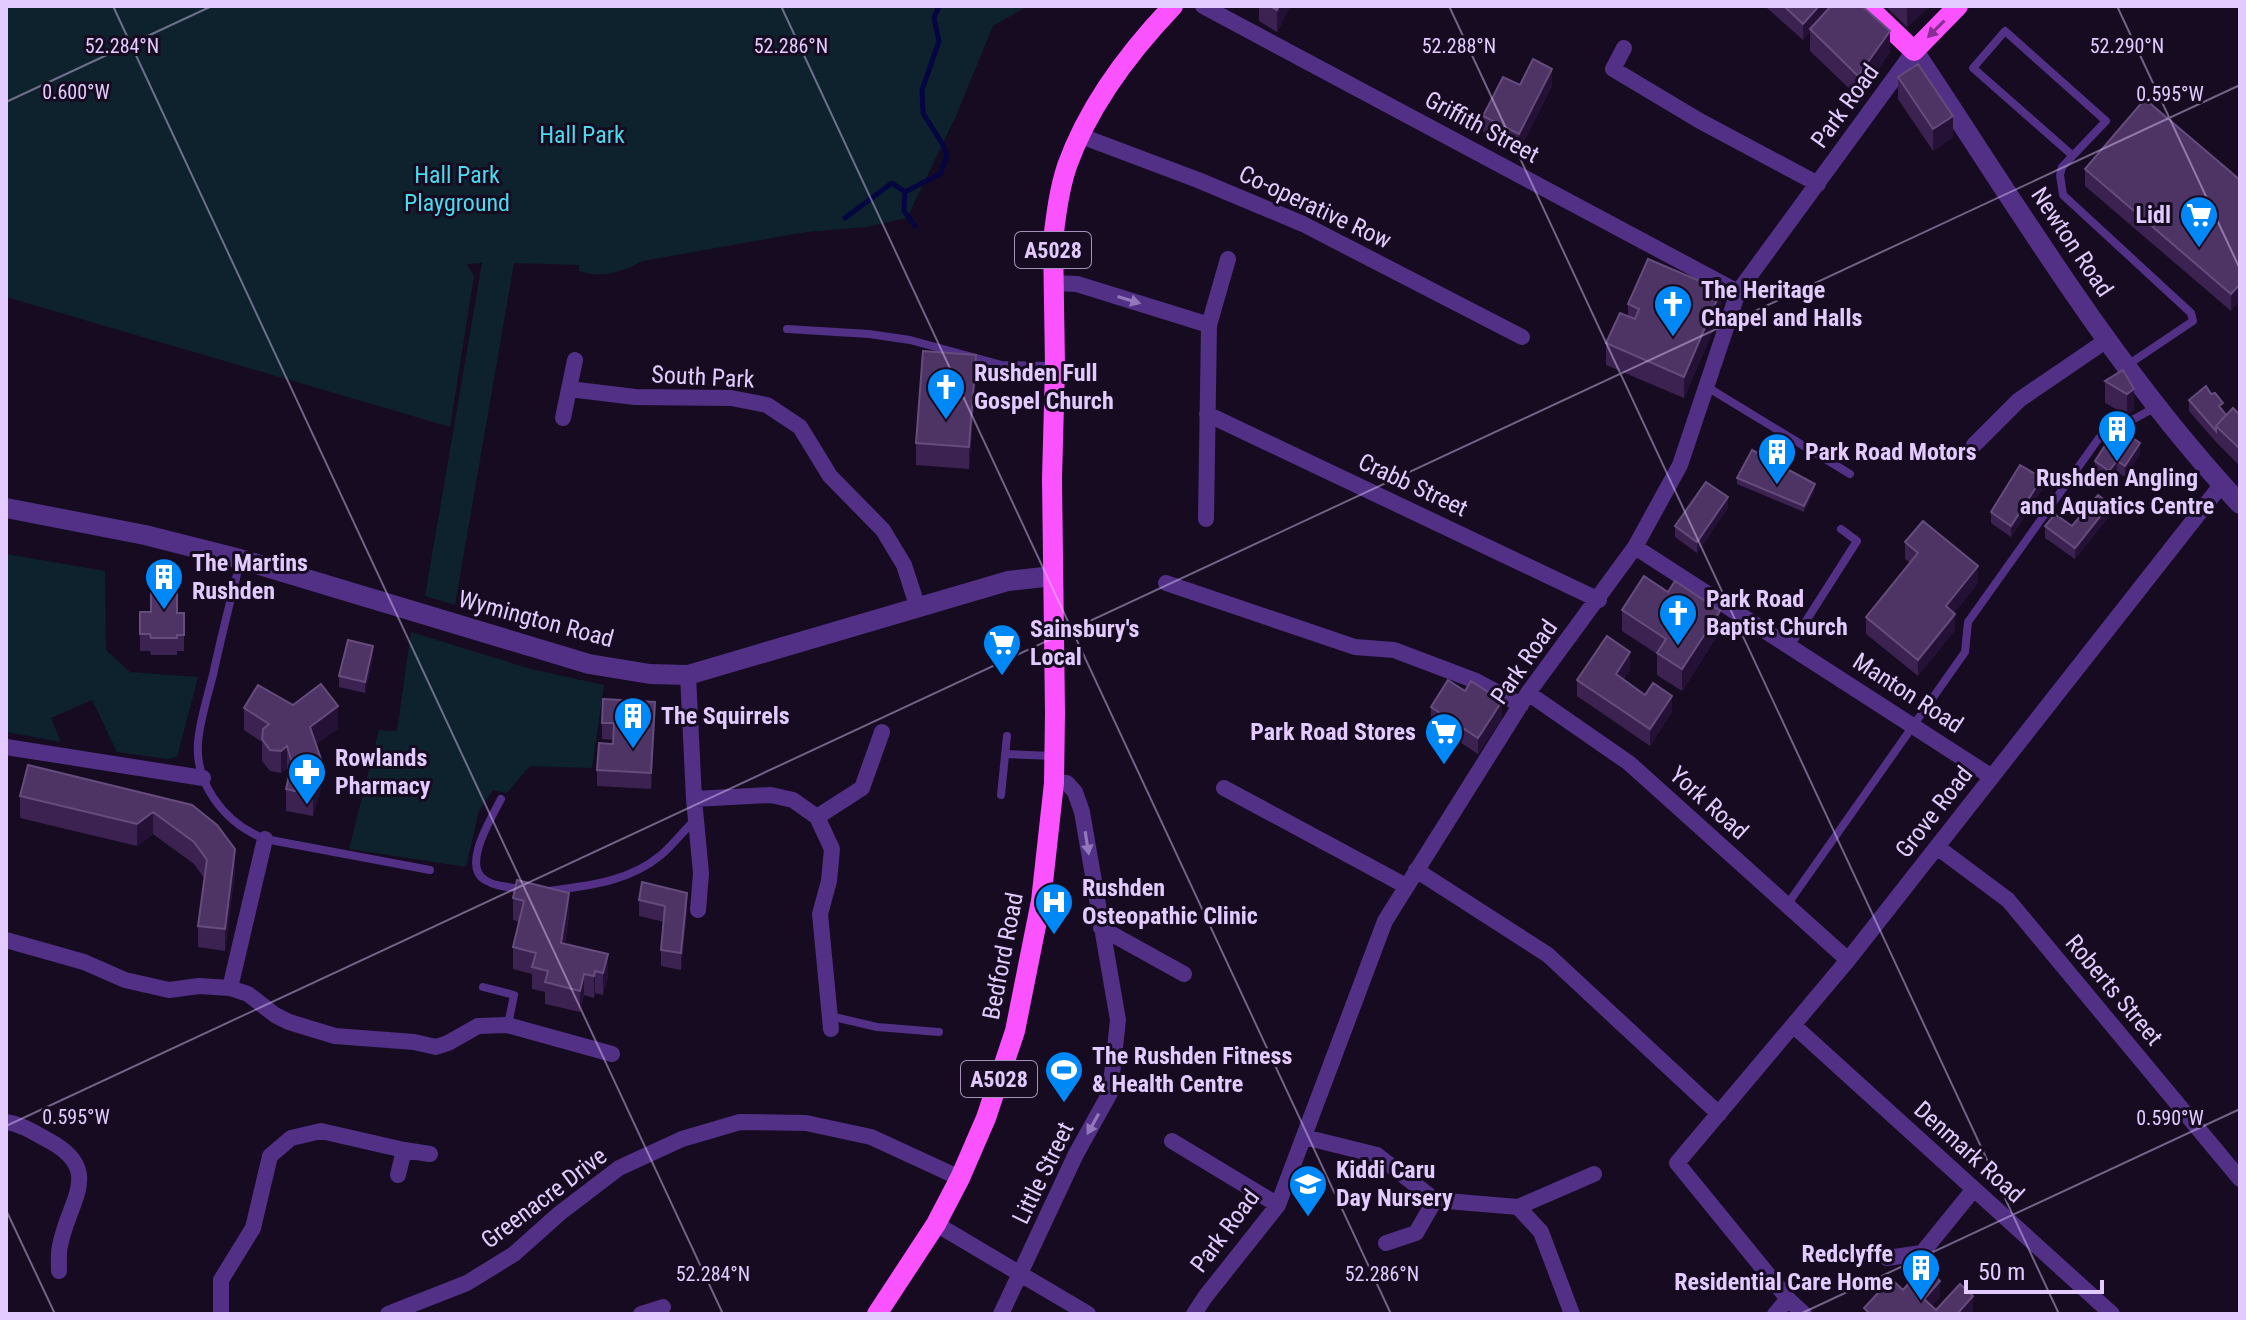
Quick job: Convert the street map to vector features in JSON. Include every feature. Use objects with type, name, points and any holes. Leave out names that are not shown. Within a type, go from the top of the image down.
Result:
[{"type":"main road","name":"A5028","points":[[1053,576],[1053,240],[1058,201],[1067,167],[1081,136],[1127,61],[1173,6]]},
{"type":"main road","name":"Newton Road","points":[[1867,6],[1914,51]]},
{"type":"main road","points":[[1914,51],[1958,6]]},
{"type":"main road","name":"Bedford Road","points":[[877,1314],[936,1224],[960,1178],[986,1118],[1015,1031],[1041,901],[1054,783],[1053,576]]},
{"type":"street","name":"Griffith Street","points":[[1203,6],[1738,292]]},
{"type":"street","points":[[1624,48],[1613,69],[1700,121],[1818,184]]},
{"type":"street","name":"Park Road","points":[[1194,1314],[1278,1205],[1385,921],[1525,699],[1635,547],[1680,465],[1738,292],[1914,51]]},
{"type":"street","name":"Newton Road","points":[[1914,51],[2107,340],[2156,407],[2240,504]]},
{"type":"street","name":"Co-operative Row","points":[[1081,136],[1303,224],[1522,337]]},
{"type":"street","points":[[1206,519],[1209,325],[1228,259]]},
{"type":"street","points":[[1054,283],[1077,284],[1209,325]]},
{"type":"street","points":[[1974,445],[2019,400],[2107,340]]},
{"type":"street","points":[[563,418],[575,360]]},
{"type":"street","name":"South Park","points":[[569,389],[635,397],[731,398],[767,405],[800,427],[830,476],[883,530],[904,565],[918,608]]},
{"type":"street","name":"Crabb Street","points":[[1207,414],[1599,600]]},
{"type":"street","name":"Grove Road","points":[[1788,1299],[1677,1163],[1848,960],[2222,484]]},
{"type":"street","name":"Wymington Road","points":[[6,508],[145,535],[240,559],[589,664],[650,674],[688,675],[1008,581],[1053,576]]},
{"type":"street","name":"Manton Road","points":[[1635,547],[1992,777]]},
{"type":"street","name":"York Road","points":[[1166,583],[1355,647],[1394,650],[1525,699],[1629,763],[1848,960]]},
{"type":"street","points":[[688,675],[701,873],[698,910]]},
{"type":"street","points":[[817,817],[862,788],[882,732]]},
{"type":"street","points":[[6,747],[203,778]]},
{"type":"street","name":"Little Street","points":[[1001,1314],[1076,1154],[1110,1093],[1118,1020],[1082,812],[1075,792],[1067,783],[1054,783]]},
{"type":"street","points":[[1224,788],[1406,886]]},
{"type":"street","points":[[694,799],[771,795],[793,800],[817,817],[832,849],[829,881],[820,914],[830,1022]]},
{"type":"street","points":[[230,988],[265,839]]},
{"type":"street","name":"Roberts Street","points":[[1937,847],[2008,900],[2240,1179]]},
{"type":"street","points":[[1416,870],[1548,955],[1719,1114]]},
{"type":"street","points":[[1101,928],[1184,974]]},
{"type":"street","points":[[6,940],[84,962],[125,980],[169,990],[199,986],[230,988],[248,994],[289,1022],[351,1039],[436,1047],[478,1026],[507,1025],[612,1054]]},
{"type":"street","name":"Denmark Road","points":[[1793,1025],[2112,1314]]},
{"type":"street","points":[[6,1122],[17,1124],[66,1149],[79,1169],[78,1198],[59,1248],[59,1271]]},
{"type":"street","name":"Greenacre Drive","points":[[388,1314],[467,1283],[514,1254],[560,1213],[619,1168],[682,1139],[740,1122],[806,1123],[871,1137],[960,1178]]},
{"type":"street","points":[[221,1314],[221,1280],[253,1228],[270,1156],[291,1138],[321,1131],[430,1154]]},
{"type":"street","points":[[1304,1137],[1377,1155],[1435,1200],[1518,1207],[1594,1174]]},
{"type":"street","points":[[1172,1141],[1278,1205]]},
{"type":"street","points":[[398,1175],[404,1150]]},
{"type":"street","points":[[1887,1258],[1922,1253],[1974,1189]]},
{"type":"street","points":[[1386,1243],[1416,1233],[1435,1200]]},
{"type":"street","points":[[1518,1207],[1541,1232],[1572,1314]]},
{"type":"street","points":[[936,1224],[1088,1314]]},
{"type":"street","points":[[1775,1314],[1788,1299],[1804,1314]]},
{"type":"street","points":[[641,1314],[663,1307]]},
{"type":"lane","points":[[2072,155],[1973,68],[2005,31],[2106,121],[2062,167],[2063,195],[2191,313],[2193,321],[2126,366]]},
{"type":"lane","points":[[787,329],[869,334],[910,340],[1002,365],[1055,366]]},
{"type":"lane","points":[[1706,386],[1850,474]]},
{"type":"lane","points":[[1787,905],[1965,652],[1968,622],[2099,438],[2156,407]]},
{"type":"lane","points":[[1790,646],[1857,541],[1841,529]]},
{"type":"lane","points":[[240,559],[198,736],[203,778],[220,807],[233,822],[265,839],[430,870]]},
{"type":"lane","points":[[1001,795],[1007,736]]},
{"type":"lane","points":[[1005,754],[1054,756]]},
{"type":"lane","points":[[501,799],[484,830],[475,863],[477,873],[484,880],[500,886],[539,892],[590,886],[628,874],[660,856],[696,818]]},
{"type":"lane","points":[[483,987],[514,995],[507,1025]]},
{"type":"lane","points":[[830,1022],[939,1032]]},
{"type":"green space","name":"Hall Park","points":[[6,6],[1028,6],[993,26],[956,116],[907,218],[867,227],[806,232],[643,261],[604,274],[579,271],[579,265],[514,263],[455,605],[425,596],[482,263],[467,264],[474,276],[450,427],[6,297]]},
{"type":"green space","points":[[6,554],[105,571],[106,650],[130,672],[198,677],[177,757],[167,759],[117,752],[92,700],[51,718],[61,742],[6,732]]},
{"type":"green space","points":[[411,632],[531,669],[604,685],[592,768],[530,766],[507,793],[493,790],[479,811],[466,867],[349,849],[379,730],[397,731]]},
{"type":"building","points":[[1784,6],[1819,6],[1803,24]]},
{"type":"building","points":[[1831,6],[1862,6],[1890,31],[1858,76],[1810,29]]},
{"type":"building","points":[[1533,59],[1552,69],[1519,134],[1483,116],[1503,77],[1520,85]]},
{"type":"building","points":[[1918,64],[1953,116],[1933,129],[1898,77]]},
{"type":"building","name":"Lidl","points":[[2145,99],[2240,180],[2240,284],[2231,294],[2085,169]]},
{"type":"building","name":"The Heritage Chapel and Halls","points":[[1648,259],[1721,290],[1684,377],[1606,343],[1620,313],[1635,319],[1639,309],[1628,304]]},
{"type":"building","name":"Rushden Full Gospel Church","points":[[923,351],[976,355],[969,447],[916,443]]},
{"type":"building","points":[[2123,370],[2134,389],[2127,394],[2105,381]]},
{"type":"building","points":[[2206,386],[2223,403],[2219,406],[2226,415],[2216,426],[2216,431],[2189,400]]},
{"type":"building","points":[[2233,408],[2240,415],[2240,449],[2216,426]]},
{"type":"building","points":[[2117,427],[2140,443],[2125,466],[2117,461],[2109,471],[2095,461]]},
{"type":"building","name":"Park Road Motors","points":[[1752,450],[1815,484],[1804,506],[1737,478]]},
{"type":"building","points":[[2020,465],[2042,478],[2011,526],[1991,512]]},
{"type":"building","points":[[1706,482],[1728,497],[1697,542],[1675,526]]},
{"type":"building","points":[[2098,495],[2110,504],[2075,548],[2045,526],[2055,514],[2072,526]]},
{"type":"building","points":[[1923,521],[1978,566],[1946,606],[1955,614],[1918,660],[1866,617],[1918,553],[1905,542]]},
{"type":"building","name":"The Martins Rushden","points":[[151,576],[177,576],[177,613],[184,613],[184,635],[151,638],[150,634],[140,634],[140,612],[151,612]]},
{"type":"building","points":[[1644,576],[1668,592],[1675,581],[1720,611],[1682,669],[1657,653],[1666,639],[1622,610]]},
{"type":"building","points":[[1607,636],[1630,652],[1616,674],[1645,695],[1653,683],[1672,696],[1650,729],[1577,680]]},
{"type":"building","points":[[348,640],[373,646],[365,682],[339,676]]},
{"type":"building","points":[[1448,680],[1465,691],[1471,681],[1502,701],[1478,738],[1431,707]]},
{"type":"building","points":[[321,684],[338,706],[310,727],[322,762],[313,795],[286,789],[292,763],[287,746],[281,751],[270,750],[262,739],[263,729],[269,724],[244,708],[258,685],[293,705]]},
{"type":"building","name":"The Squirrels","points":[[603,699],[655,702],[651,773],[597,770],[599,743],[613,744],[614,723],[602,723]]},
{"type":"building","points":[[28,765],[192,805],[217,825],[235,849],[225,929],[198,926],[207,860],[194,842],[153,812],[137,824],[20,796]]},
{"type":"building","points":[[517,880],[569,893],[561,943],[608,954],[603,973],[595,971],[594,976],[584,974],[580,991],[545,982],[548,971],[532,967],[536,953],[513,947],[524,901],[513,898]]},
{"type":"building","points":[[642,882],[687,893],[681,953],[661,950],[665,906],[639,900]]},
{"type":"building","points":[[1924,1266],[1940,1281],[1924,1299],[1936,1310],[1960,1284],[1973,1296],[1957,1314],[1870,1314],[1864,1308],[1891,1279],[1903,1290]]},
{"type":"waterway","points":[[845,218],[892,183],[905,192],[940,174],[947,156],[923,113],[922,90],[939,41],[934,18],[939,6]]},
{"type":"waterway","points":[[905,192],[904,211],[915,226]]},
{"type":"place","name":"Lidl","points":[[2199,249]]},
{"type":"place","name":"The Heritage Chapel and Halls","points":[[1673,338]]},
{"type":"place","name":"Rushden Full Gospel Church","points":[[946,421]]},
{"type":"place","name":"Rushden Angling and Aquatics Centre","points":[[2117,463]]},
{"type":"place","name":"Park Road Motors","points":[[1777,486]]},
{"type":"place","name":"The Martins Rushden","points":[[164,611]]},
{"type":"place","name":"Park Road Baptist Church","points":[[1678,647]]},
{"type":"place","name":"Sainsbury's Local","points":[[1002,677]]},
{"type":"place","name":"The Squirrels","points":[[633,750]]},
{"type":"place","name":"Park Road Stores","points":[[1444,766]]},
{"type":"place","name":"Rowlands Pharmacy","points":[[307,806]]},
{"type":"place","name":"Rushden Osteopathic Clinic","points":[[1054,936]]},
{"type":"place","name":"The Rushden Fitness & Health Centre","points":[[1064,1104]]},
{"type":"place","name":"Kiddi Caru Day Nursery","points":[[1308,1218]]},
{"type":"place","name":"Redclyffe Residential Care Home","points":[[1921,1302]]},
{"type":"park label","name":"Hall Park Playground","points":[[457,189]]}]
